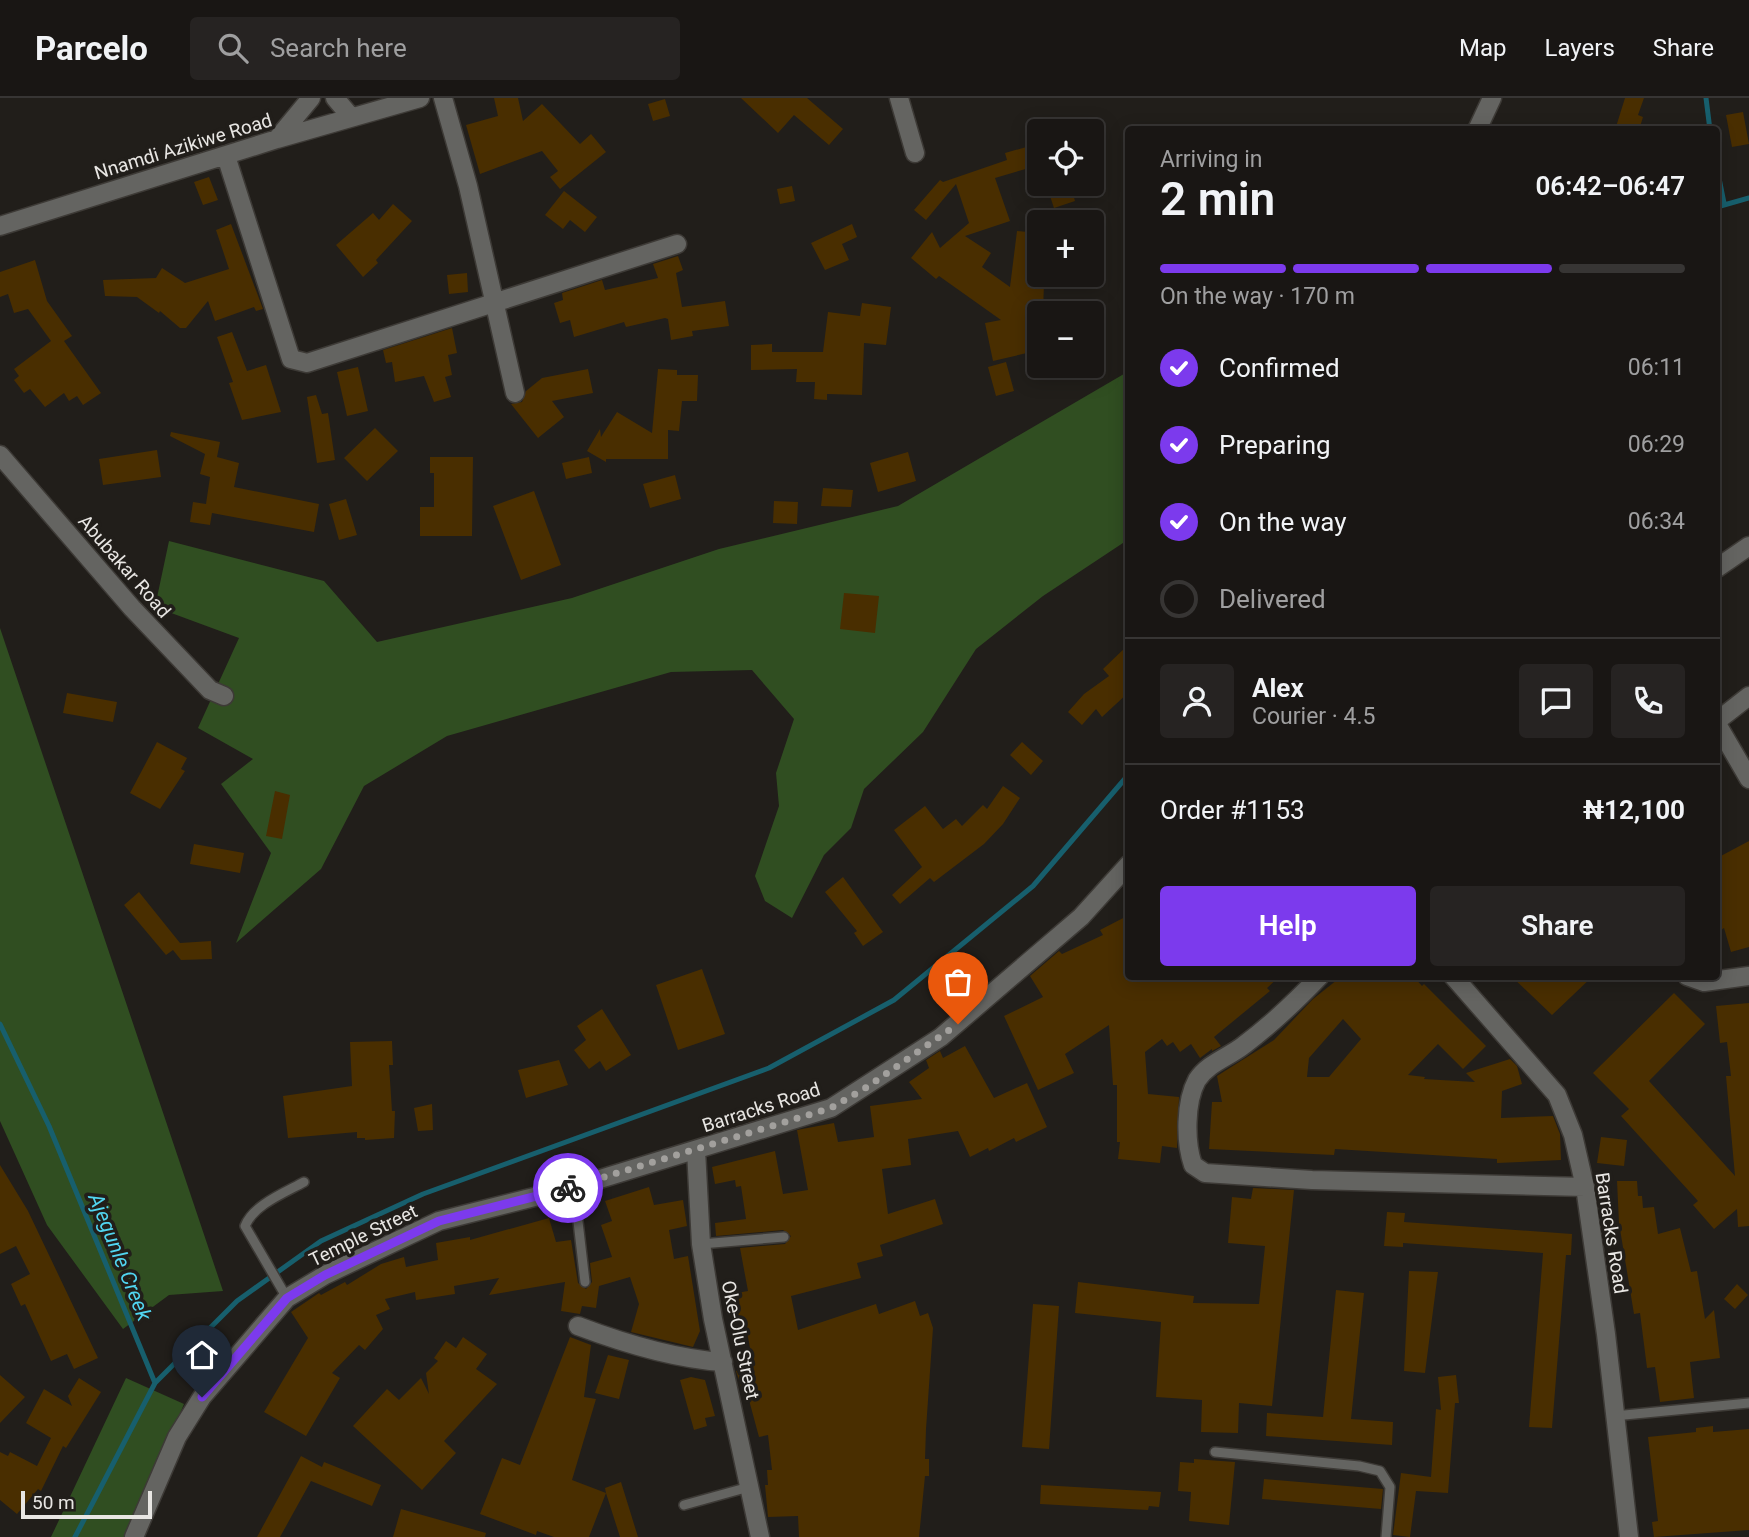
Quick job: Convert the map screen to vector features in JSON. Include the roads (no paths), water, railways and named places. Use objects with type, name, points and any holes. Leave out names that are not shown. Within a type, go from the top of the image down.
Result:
[{"type":"street","points":[[277,139],[311,98]]},
{"type":"street","points":[[335,98],[351,117]]},
{"type":"street","name":"Nnamdi Azikiwe Road","points":[[0,226],[277,139],[420,98]]},
{"type":"street","points":[[443,98],[515,393]]},
{"type":"street","points":[[899,98],[915,153]]},
{"type":"street","points":[[1479,126],[1492,98]]},
{"type":"street","points":[[226,156],[291,359],[307,363],[677,244]]},
{"type":"street","name":"Abubakar Road","points":[[0,455],[132,608],[210,690],[224,696]]},
{"type":"street","points":[[1720,566],[1749,547]]},
{"type":"street","points":[[1720,720],[1749,696]]},
{"type":"street","points":[[1720,728],[1749,779]]},
{"type":"street","name":"Barracks Road","points":[[696,1150],[831,1108],[867,1087],[941,1037],[1009,982],[1081,917],[1125,868]]},
{"type":"street","points":[[1720,980],[1749,976]]},
{"type":"street","points":[[1316,980],[1283,1014],[1241,1048],[1206,1069],[1196,1082],[1191,1100],[1188,1137],[1193,1165],[1205,1173],[1312,1180],[1585,1187]]},
{"type":"street","name":"Barracks Road","points":[[1456,980],[1557,1095],[1573,1135],[1585,1187],[1629,1537]]},
{"type":"street","points":[[1698,980],[1719,980]]},
{"type":"street","name":"Temple Street","points":[[134,1537],[177,1437],[202,1397],[284,1294],[439,1221],[574,1186],[696,1150]]},
{"type":"street","name":"Oke-Olu Street","points":[[696,1150],[701,1244],[760,1537]]},
{"type":"street","points":[[578,1326],[697,1361],[723,1362]]},
{"type":"lane","points":[[284,1294],[245,1226],[248,1220],[272,1200],[304,1182]]},
{"type":"lane","points":[[574,1186],[585,1282]]},
{"type":"lane","points":[[701,1244],[785,1237]]},
{"type":"lane","points":[[1614,1416],[1749,1403]]},
{"type":"lane","points":[[1215,1452],[1359,1466],[1380,1471],[1390,1487],[1386,1537]]},
{"type":"lane","points":[[684,1506],[750,1488]]},
{"type":"waterway","points":[[1706,98],[1710,126]]},
{"type":"waterway","points":[[1720,183],[1724,203]]},
{"type":"waterway","points":[[1720,206],[1749,198]]},
{"type":"waterway","points":[[155,1383],[237,1301],[321,1241],[423,1194],[769,1068],[894,1000],[1033,886],[1125,779]]},
{"type":"waterway","name":"Ajegunle Creek","points":[[0,1024],[49,1126],[155,1383],[75,1537]]}]
